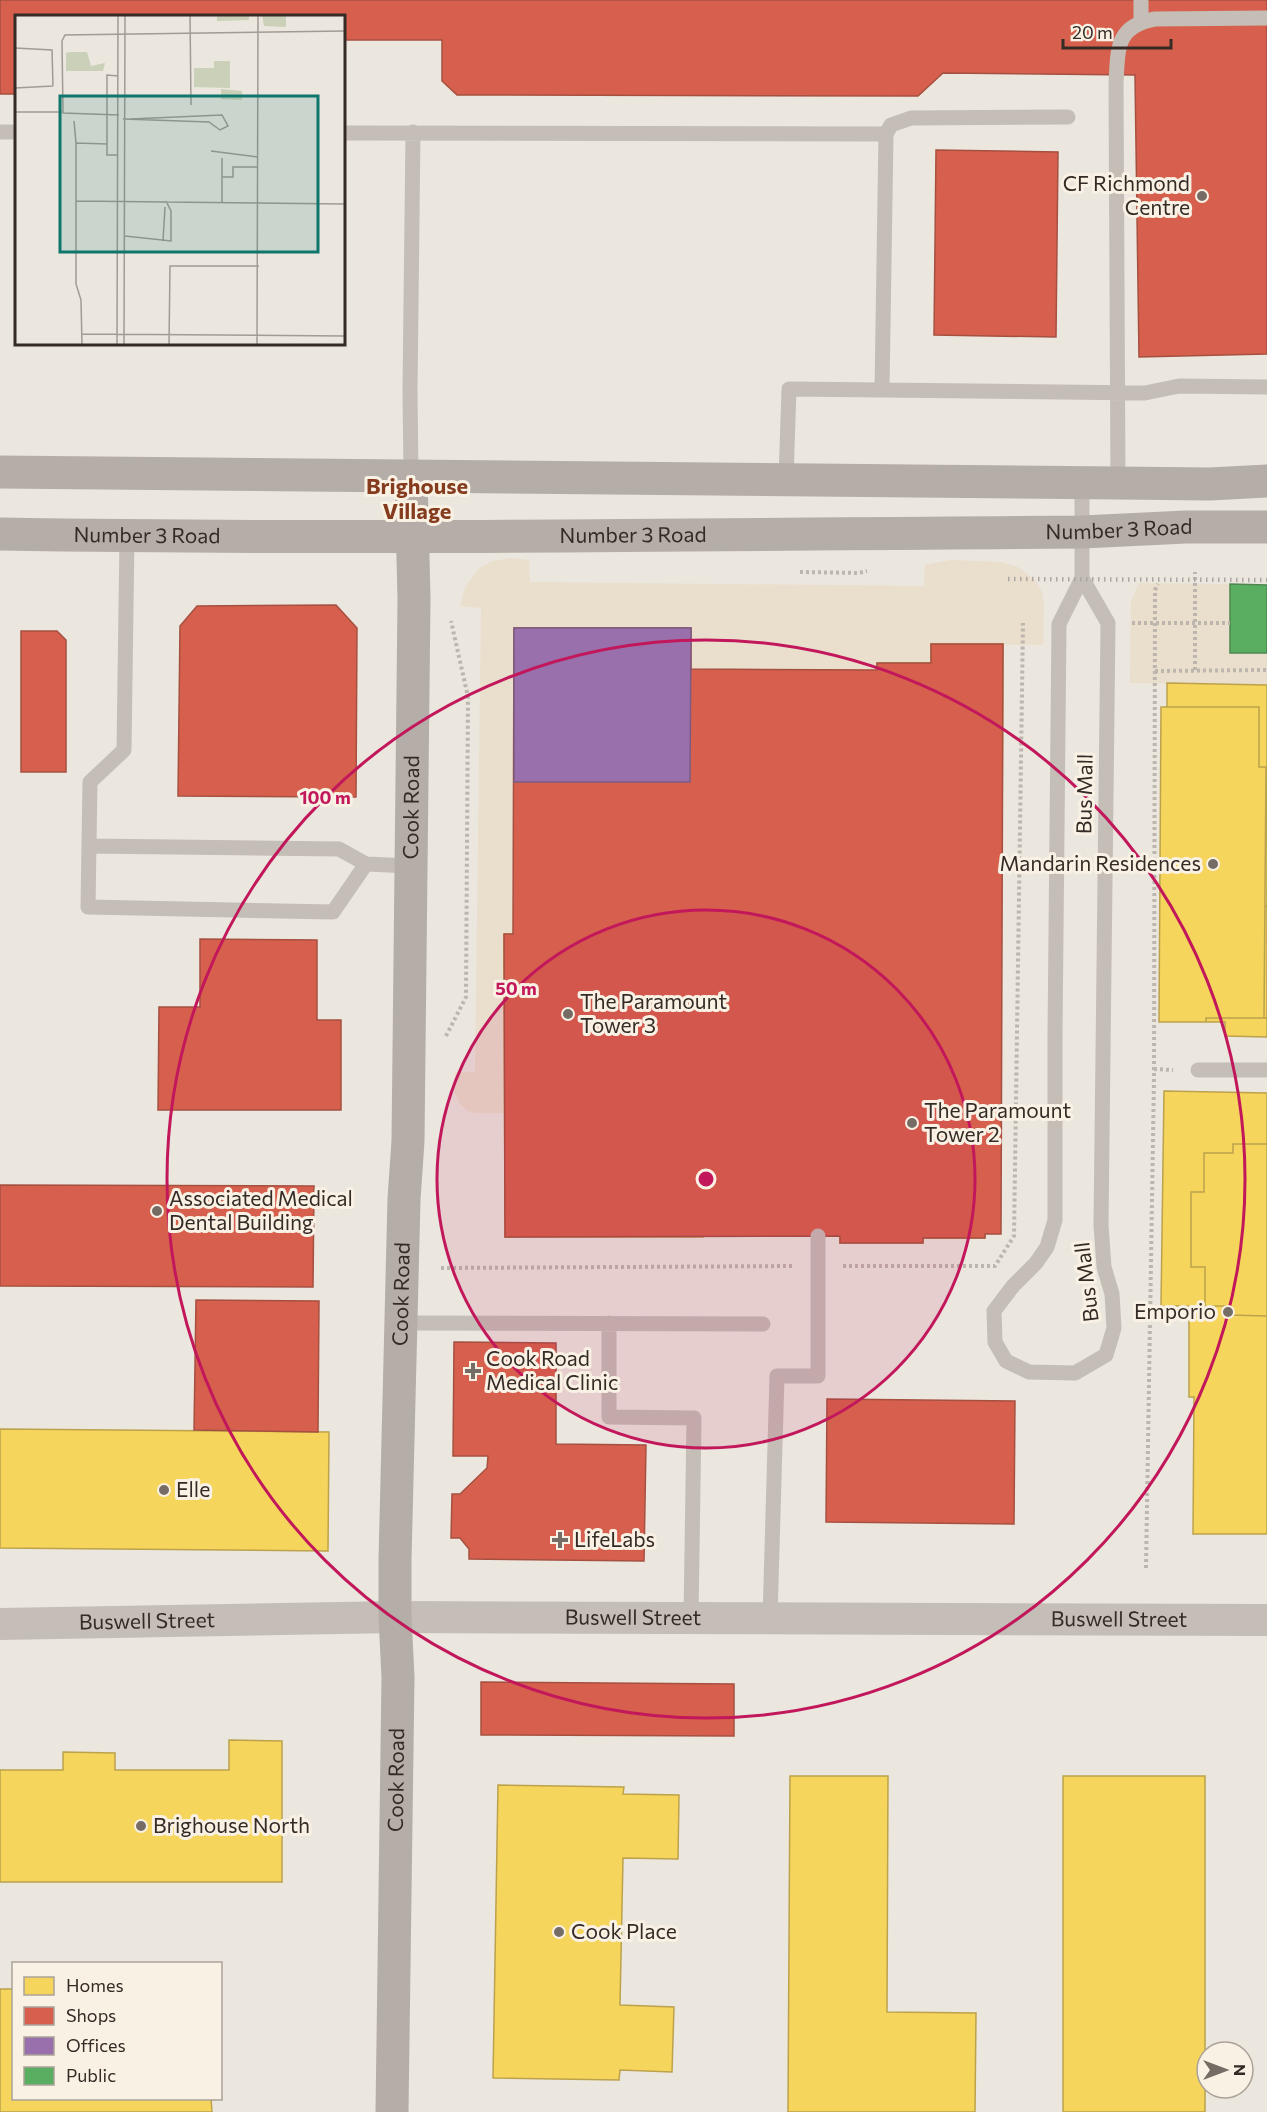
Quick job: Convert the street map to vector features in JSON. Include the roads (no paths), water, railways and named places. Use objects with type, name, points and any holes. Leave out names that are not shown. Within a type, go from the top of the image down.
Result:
[{"type":"main road","name":"Number 3 Road","points":[[0,472],[1082,483],[1267,482]]},
{"type":"main road","name":"Cook Road","points":[[392,2112],[398,1677],[394,1617],[400,1323],[408,1140],[414,578],[411,476]]},
{"type":"main road","name":"Number 3 Road","points":[[0,534],[412,536],[1082,532],[1186,527],[1267,527]]},
{"type":"street","name":"Buswell Street","points":[[0,1624],[394,1617],[1267,1620]]},
{"type":"lane","points":[[1142,0],[1142,21]]},
{"type":"lane","points":[[1118,483],[1116,84],[1120,42],[1125,33],[1142,21],[1167,18],[1267,18]]},
{"type":"lane","points":[[882,390],[886,134],[891,125],[911,118],[1068,117]]},
{"type":"lane","points":[[411,476],[413,132]]},
{"type":"lane","points":[[345,133],[886,134]]},
{"type":"lane","points":[[786,480],[789,389],[1145,393],[1179,386],[1267,387]]},
{"type":"lane","name":"Bus Mall","points":[[1082,483],[1082,578],[1059,624],[1055,1220],[1042,1255],[1013,1286],[994,1311],[995,1342],[1005,1361],[1029,1372],[1075,1373],[1106,1355],[1114,1328],[1112,1294],[1104,1267],[1101,1225],[1108,623],[1082,578]]},
{"type":"lane","points":[[127,536],[124,750],[90,782],[88,907],[333,912],[366,864]]},
{"type":"lane","points":[[90,846],[339,849],[366,864],[410,866]]},
{"type":"lane","points":[[1198,1070],[1267,1070]]},
{"type":"lane","points":[[770,1618],[777,1376],[818,1376],[818,1236]]},
{"type":"lane","points":[[400,1323],[763,1324]]},
{"type":"lane","points":[[609,1323],[609,1417],[694,1418],[691,1618]]},
{"type":"railway","points":[[1008,579],[1267,580]]},
{"type":"place","name":"CF Richmond Centre","points":[[1202,196]]},
{"type":"place","name":"Mandarin Residences","points":[[1213,864]]},
{"type":"place","name":"The Paramount Tower 3","points":[[568,1014]]},
{"type":"place","name":"The Paramount Tower 2","points":[[912,1123]]},
{"type":"place","name":"Associated Medical Dental Building","points":[[157,1211]]},
{"type":"place","name":"Emporio","points":[[1228,1312]]},
{"type":"place","name":"Cook Road Medical Clinic","points":[[473,1371]]},
{"type":"place","name":"Elle","points":[[164,1490]]},
{"type":"place","name":"LifeLabs","points":[[560,1540]]},
{"type":"place","name":"Brighouse North","points":[[141,1826]]},
{"type":"place","name":"Cook Place","points":[[559,1932]]},
{"type":"district","name":"Brighouse Village","points":[[417,498]]}]
